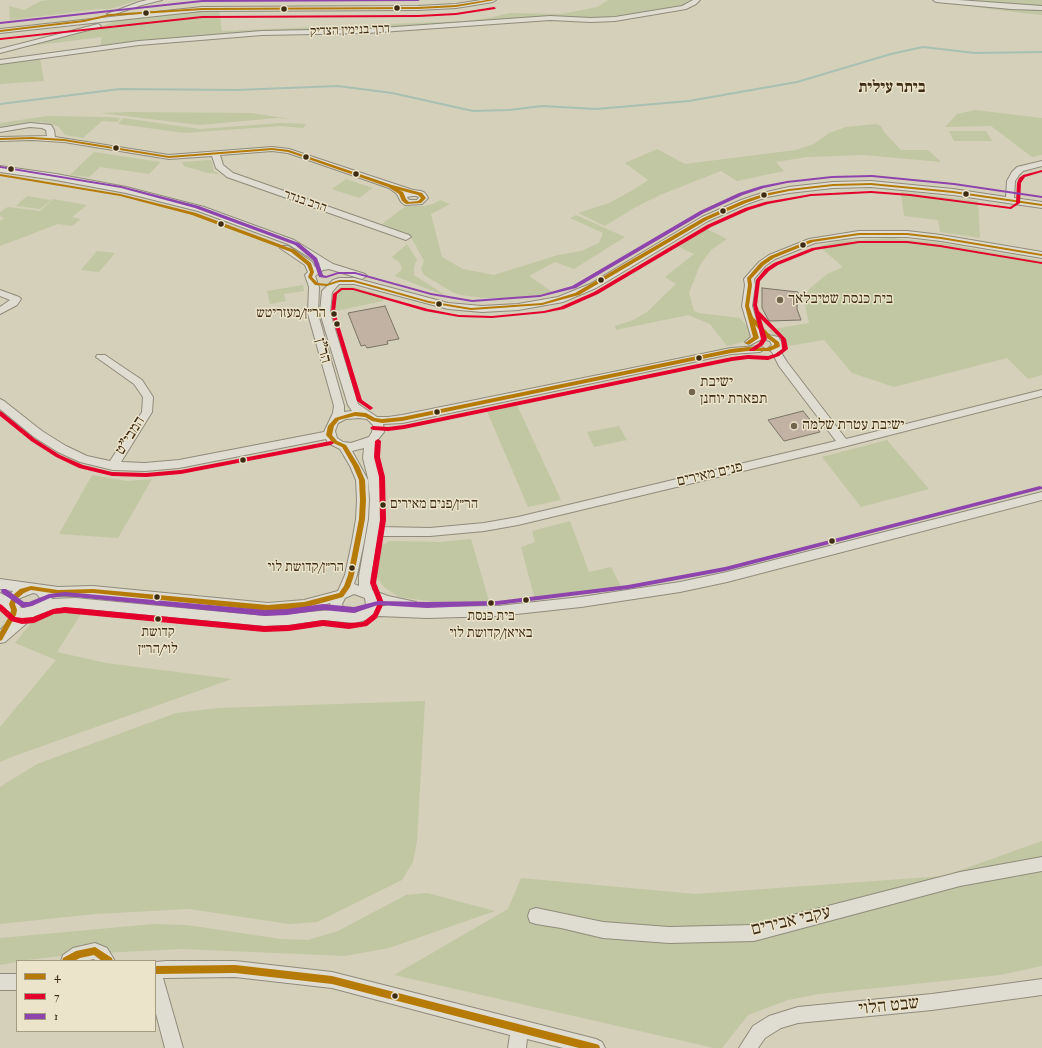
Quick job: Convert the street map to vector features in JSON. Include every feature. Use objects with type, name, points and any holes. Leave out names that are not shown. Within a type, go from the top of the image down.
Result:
[{"type":"street","points":[[0,51],[102,24],[110,17],[130,6],[159,0]]},
{"type":"street","points":[[331,7],[338,3],[360,0]]},
{"type":"street","points":[[0,31],[110,17],[225,8],[435,8],[493,0]]},
{"type":"street","name":"דרך בנימין הצדיק","points":[[0,62],[139,43],[262,33],[367,31],[550,18],[591,20],[615,19],[684,8],[697,0]]},
{"type":"street","points":[[936,0],[1012,7],[1042,8]]},
{"type":"street","points":[[0,130],[30,125],[48,127],[50,130],[51,139]]},
{"type":"street","points":[[0,139],[51,139],[159,156],[179,157],[266,149],[289,151],[390,186],[408,195]]},
{"type":"street","name":"הרב בנדר","points":[[215,153],[219,166],[224,172],[236,178],[406,237]]},
{"type":"street","points":[[1010,200],[1011,181],[1015,174],[1020,169],[1042,163]]},
{"type":"street","points":[[0,169],[56,177],[126,190],[194,207],[290,242],[343,273],[338,281]]},
{"type":"street","points":[[0,175],[120,195],[194,214],[283,247],[309,264],[312,276],[322,285],[338,281],[354,281],[448,306],[482,309],[518,307],[554,301],[577,294],[705,219],[734,206],[765,195],[810,187],[871,184],[939,190],[1042,205]]},
{"type":"street","points":[[783,364],[754,345],[755,339],[747,306],[750,285],[749,279],[753,273],[772,257],[806,243],[826,238],[882,233],[924,236],[1042,255]]},
{"type":"street","points":[[312,276],[320,267],[334,267],[349,273],[398,285],[452,301],[484,306],[518,307]]},
{"type":"street","name":"הר\"ן","points":[[312,276],[314,287],[313,314],[339,406],[334,422]]},
{"type":"street","name":"הר\"ן","points":[[338,281],[327,292],[326,313],[353,405],[356,409],[370,417]]},
{"type":"street","points":[[0,293],[16,299],[14,303],[0,311]]},
{"type":"street","points":[[751,318],[769,337],[776,342],[778,354],[783,364],[843,443]]},
{"type":"street","points":[[731,351],[763,336],[769,337]]},
{"type":"street","points":[[370,417],[378,424],[376,436],[370,441],[358,446],[344,446],[334,442],[330,435],[330,428],[334,422],[340,417],[351,414],[370,417],[388,421],[402,419],[731,351],[773,349],[777,346]]},
{"type":"street","name":"המבי\"ט","points":[[101,357],[138,382],[148,397],[147,412],[112,466]]},
{"type":"street","name":"פנים מאירים","points":[[373,531],[430,532],[484,527],[518,521],[843,443],[1042,393]]},
{"type":"street","points":[[0,403],[38,434],[62,449],[84,459],[112,466],[145,467],[179,464],[330,435]]},
{"type":"street","points":[[378,430],[402,419]]},
{"type":"street","points":[[366,614],[372,607],[372,599],[368,593],[365,576],[373,531],[376,499],[374,478],[369,458],[370,441]]},
{"type":"street","points":[[344,446],[356,466],[362,480],[363,500],[362,519],[351,575],[342,594],[337,600],[337,609],[344,616]]},
{"type":"street","points":[[0,598],[21,613],[57,603],[75,603],[266,621],[288,620],[323,615],[355,618],[366,614],[400,611],[458,613],[498,611],[581,602],[680,587],[885,538],[1042,496]]},
{"type":"street","points":[[0,584],[37,589],[93,591],[268,608],[304,605],[353,590],[368,593],[388,601],[421,608],[458,613]]},
{"type":"street","points":[[37,589],[45,594],[46,598],[35,610],[17,622],[0,638],[10,621],[13,600],[16,595],[37,589]]},
{"type":"street","name":"עקבי אבירים","points":[[536,916],[603,930],[669,935],[754,933],[960,879],[1042,864]]},
{"type":"street","points":[[69,960],[79,954],[95,951],[107,960]]},
{"type":"street","points":[[156,970],[173,968],[235,968],[332,980],[596,1048]]},
{"type":"street","points":[[156,983],[174,1048]]},
{"type":"street","name":"שבט הלוי","points":[[748,1048],[753,1039],[766,1026],[785,1018],[963,999],[1042,987]]},
{"type":"street","points":[[517,1048],[520,1028]]},
{"type":"green space","points":[[139,0],[110,9],[99,9],[10,20],[9,6],[24,10],[41,1]]},
{"type":"green space","points":[[608,0],[691,0],[684,6],[675,8],[604,18],[549,16],[362,29],[266,31],[100,46],[102,37],[22,47],[100,27],[118,20],[193,12],[219,10],[222,31],[464,21],[510,13],[561,14],[597,7]]},
{"type":"green space","points":[[952,0],[1042,0],[1042,6]]},
{"type":"green space","points":[[946,3],[1042,10],[1042,15],[1021,13]]},
{"type":"green space","points":[[40,58],[44,81],[0,84],[0,64]]},
{"type":"green space","points":[[975,110],[1042,118],[1042,155],[1032,157],[991,126],[945,127],[957,114]]},
{"type":"green space","points":[[100,113],[251,113],[292,119],[277,118],[200,125]]},
{"type":"green space","points":[[47,116],[120,118],[118,122],[102,121],[83,138],[65,135],[58,126],[41,122],[0,127],[0,123]]},
{"type":"green space","points":[[123,118],[200,129],[281,123],[306,124],[303,128],[280,126],[185,133],[118,124]]},
{"type":"green space","points":[[876,124],[881,126],[884,132],[901,150],[928,150],[941,162],[864,155],[807,157],[776,162],[784,171],[737,181],[721,171],[660,195],[634,208],[605,226],[578,213],[609,203],[648,180],[625,163],[657,149],[685,164],[796,150],[814,144],[829,133],[846,127]]},
{"type":"green space","points":[[949,131],[986,131],[992,141],[954,141]]},
{"type":"green space","points":[[94,152],[161,162],[149,174],[100,167],[89,177],[70,175]]},
{"type":"green space","points":[[212,161],[214,171],[219,174],[208,173],[184,166],[182,162]]},
{"type":"green space","points":[[346,179],[373,188],[359,198],[332,189]]},
{"type":"green space","points":[[901,192],[978,201],[980,238],[940,232],[938,220],[904,216]]},
{"type":"green space","points":[[27,196],[51,200],[40,209],[16,206]]},
{"type":"green space","points":[[53,199],[87,205],[72,217],[81,219],[72,226],[58,224],[0,246],[0,221],[4,218],[0,216],[0,212],[8,207],[40,211]]},
{"type":"green space","points":[[440,200],[450,204],[431,214],[442,257],[463,269],[494,275],[558,255],[581,251],[599,243],[603,233],[570,218],[576,215],[625,237],[574,269],[555,262],[529,276],[554,293],[512,298],[483,298],[461,295],[452,292],[424,275],[421,269],[424,261],[410,235],[382,224],[406,206],[425,206]]},
{"type":"green space","points":[[705,228],[727,239],[711,250],[700,265],[689,293],[694,311],[699,313],[740,318],[750,330],[751,334],[749,338],[743,342],[727,346],[710,324],[688,315],[616,330],[615,326],[633,320],[647,312],[676,284],[665,277],[694,254],[677,246]]},
{"type":"green space","points":[[891,238],[942,243],[1042,261],[1042,375],[1028,379],[1007,358],[894,387],[852,373],[824,340],[782,347],[780,339],[768,330],[809,323],[805,305],[806,296],[809,289],[827,274],[843,267],[819,246],[840,241]]},
{"type":"green space","points":[[407,244],[417,260],[414,266],[414,275],[448,297],[395,276],[402,269],[400,263],[392,257]]},
{"type":"green space","points":[[97,251],[115,253],[99,272],[81,270]]},
{"type":"green space","points":[[303,285],[304,291],[284,294],[286,301],[270,304],[267,291]]},
{"type":"green space","points":[[351,286],[384,296],[383,301],[336,311],[333,294],[340,287]]},
{"type":"green space","points":[[516,403],[561,500],[528,507],[486,409]]},
{"type":"green space","points":[[619,426],[627,440],[594,447],[587,432]]},
{"type":"green space","points":[[887,440],[929,489],[861,507],[822,457]]},
{"type":"green space","points":[[92,475],[127,481],[152,479],[118,538],[59,534]]},
{"type":"green space","points":[[570,521],[589,572],[611,567],[622,588],[535,600],[521,547],[535,542],[532,531]]},
{"type":"green space","points":[[471,539],[489,601],[471,605],[456,605],[399,597],[384,587],[377,577],[378,553],[382,545],[390,541],[440,542]]},
{"type":"green space","points":[[51,610],[81,614],[57,652],[106,663],[232,679],[0,762],[0,727],[56,660],[15,643],[38,614]]},
{"type":"green space","points":[[425,701],[417,841],[413,862],[402,880],[317,922],[289,924],[189,909],[95,914],[0,924],[0,787],[37,764],[176,713],[219,708]]},
{"type":"green space","points":[[1042,841],[1042,966],[1000,975],[819,994],[788,1000],[748,1015],[722,1048],[714,1048],[394,975],[508,909],[521,878],[695,894],[944,876]]},
{"type":"green space","points":[[427,893],[495,911],[389,948],[345,956],[182,949],[80,954],[16,960],[16,962],[0,965],[0,938],[153,924],[187,925],[281,939],[308,940],[338,931],[406,895]]},
{"type":"building","name":"בית כנסת שטיבלאך","points":[[762,288],[798,292],[797,309],[801,320],[769,321],[762,308]]},
{"type":"building","points":[[385,306],[399,339],[387,341],[388,344],[367,348],[365,345],[361,346],[348,313]]},
{"type":"building","name":"ישיבת עטרת שלמה","points":[[803,411],[820,432],[784,441],[768,420]]},
{"type":"waterway","points":[[0,104],[120,89],[236,90],[338,86],[392,93],[473,111],[509,110],[542,106],[596,109],[689,101],[797,82],[891,54],[923,47],[975,53],[1042,52]]},
{"type":"transit line","name":"1","points":[[0,23],[202,1],[418,0]]},
{"type":"transit line","name":"4","points":[[0,31],[84,21],[110,15],[202,9],[418,8],[456,6],[493,0]]},
{"type":"transit line","name":"7","points":[[1,39],[202,17],[418,16],[456,14],[494,8]]},
{"type":"transit line","name":"4","points":[[0,139],[32,138],[64,140],[169,157],[272,149],[289,151],[390,186]]},
{"type":"transit line","name":"1","points":[[1,167],[121,187],[197,207],[297,244],[315,259],[321,276],[326,277],[338,273],[355,273],[431,294],[472,301],[540,296],[574,287],[702,212],[741,194],[763,187],[787,182],[832,177],[872,176],[954,184],[1042,197]]},
{"type":"transit line","name":"7","points":[[370,408],[360,401],[333,312],[335,294],[341,289],[353,289],[427,310],[459,316],[492,317],[544,312],[562,308],[596,293],[709,226],[747,209],[767,203],[811,195],[871,192],[910,195],[1011,208],[1018,203],[1019,183],[1021,179],[1024,176],[1042,171]]},
{"type":"transit line","name":"4","points":[[0,175],[120,195],[194,214],[293,251],[309,264],[312,272],[310,277],[317,284],[327,285],[339,281],[354,281],[429,302],[471,309],[542,304],[577,294],[705,219],[744,202],[765,195],[789,190],[833,185],[871,184],[953,192],[1042,205]]},
{"type":"transit line","name":"4","points":[[390,186],[420,194],[424,198],[419,202],[408,203],[404,200],[401,193],[390,186]]},
{"type":"transit line","name":"4","points":[[748,343],[756,338],[747,306],[750,285],[749,279],[762,264],[772,257],[812,241],[859,234],[907,234],[941,238],[1042,255]]},
{"type":"transit line","name":"7","points":[[752,350],[761,344],[764,339],[755,305],[758,281],[767,270],[776,264],[814,249],[859,242],[907,242],[1041,263]]},
{"type":"transit line","name":"7","points":[[373,428],[388,429],[404,427],[732,359],[748,357],[768,358],[777,355],[785,349],[783,339],[757,312]]},
{"type":"transit line","name":"4","points":[[0,638],[13,615],[14,610],[12,604],[15,597],[22,591],[31,588],[58,592],[93,591],[268,608],[304,605],[341,595],[347,587],[351,575],[362,519],[363,500],[362,480],[356,466],[344,446],[335,442],[329,435],[331,426],[337,419],[355,414],[366,415],[374,420],[382,421],[402,419],[731,351],[748,349],[768,350],[777,346],[776,342],[769,337],[751,318]]},
{"type":"transit line","name":"7","points":[[0,413],[33,440],[58,456],[81,467],[112,474],[146,475],[181,472],[331,443]]},
{"type":"transit line","name":"7","points":[[0,607],[13,619],[22,621],[34,620],[53,612],[65,610],[264,629],[289,628],[323,623],[349,626],[365,624],[375,616],[381,603],[373,583],[383,520],[382,477],[377,457],[378,441]]},
{"type":"transit line","name":"1","points":[[4,591],[23,605],[30,604],[49,596],[65,594],[265,613],[287,612],[323,607],[354,610],[378,603],[427,605],[497,603],[628,587],[725,569],[1040,488]]},
{"type":"transit line","name":"4","points":[[68,960],[79,954],[95,951],[108,960]]},
{"type":"transit line","name":"4","points":[[156,970],[235,969],[332,980],[596,1048]]},
{"type":"place","name":"בית כנסת שטיבלאך","points":[[780,300]]},
{"type":"place","name":"הר״ן/מעזריטש","points":[[334,314]]},
{"type":"place","name":"ישיבת תפארת יוחנן","points":[[692,392]]},
{"type":"place","name":"ישיבת עטרת שלמה","points":[[794,426]]},
{"type":"place","name":"הר״ן/פנים מאירים","points":[[383,505]]},
{"type":"place","name":"הר״ן/קדושת לוי","points":[[352,568]]},
{"type":"place","name":"בית כנסת באיאן/קדושת לוי","points":[[491,603]]},
{"type":"place","name":"קדושת לוי/הר״ן","points":[[158,619]]},
{"type":"district","name":"ביתר עילית","points":[[892,89]]}]
